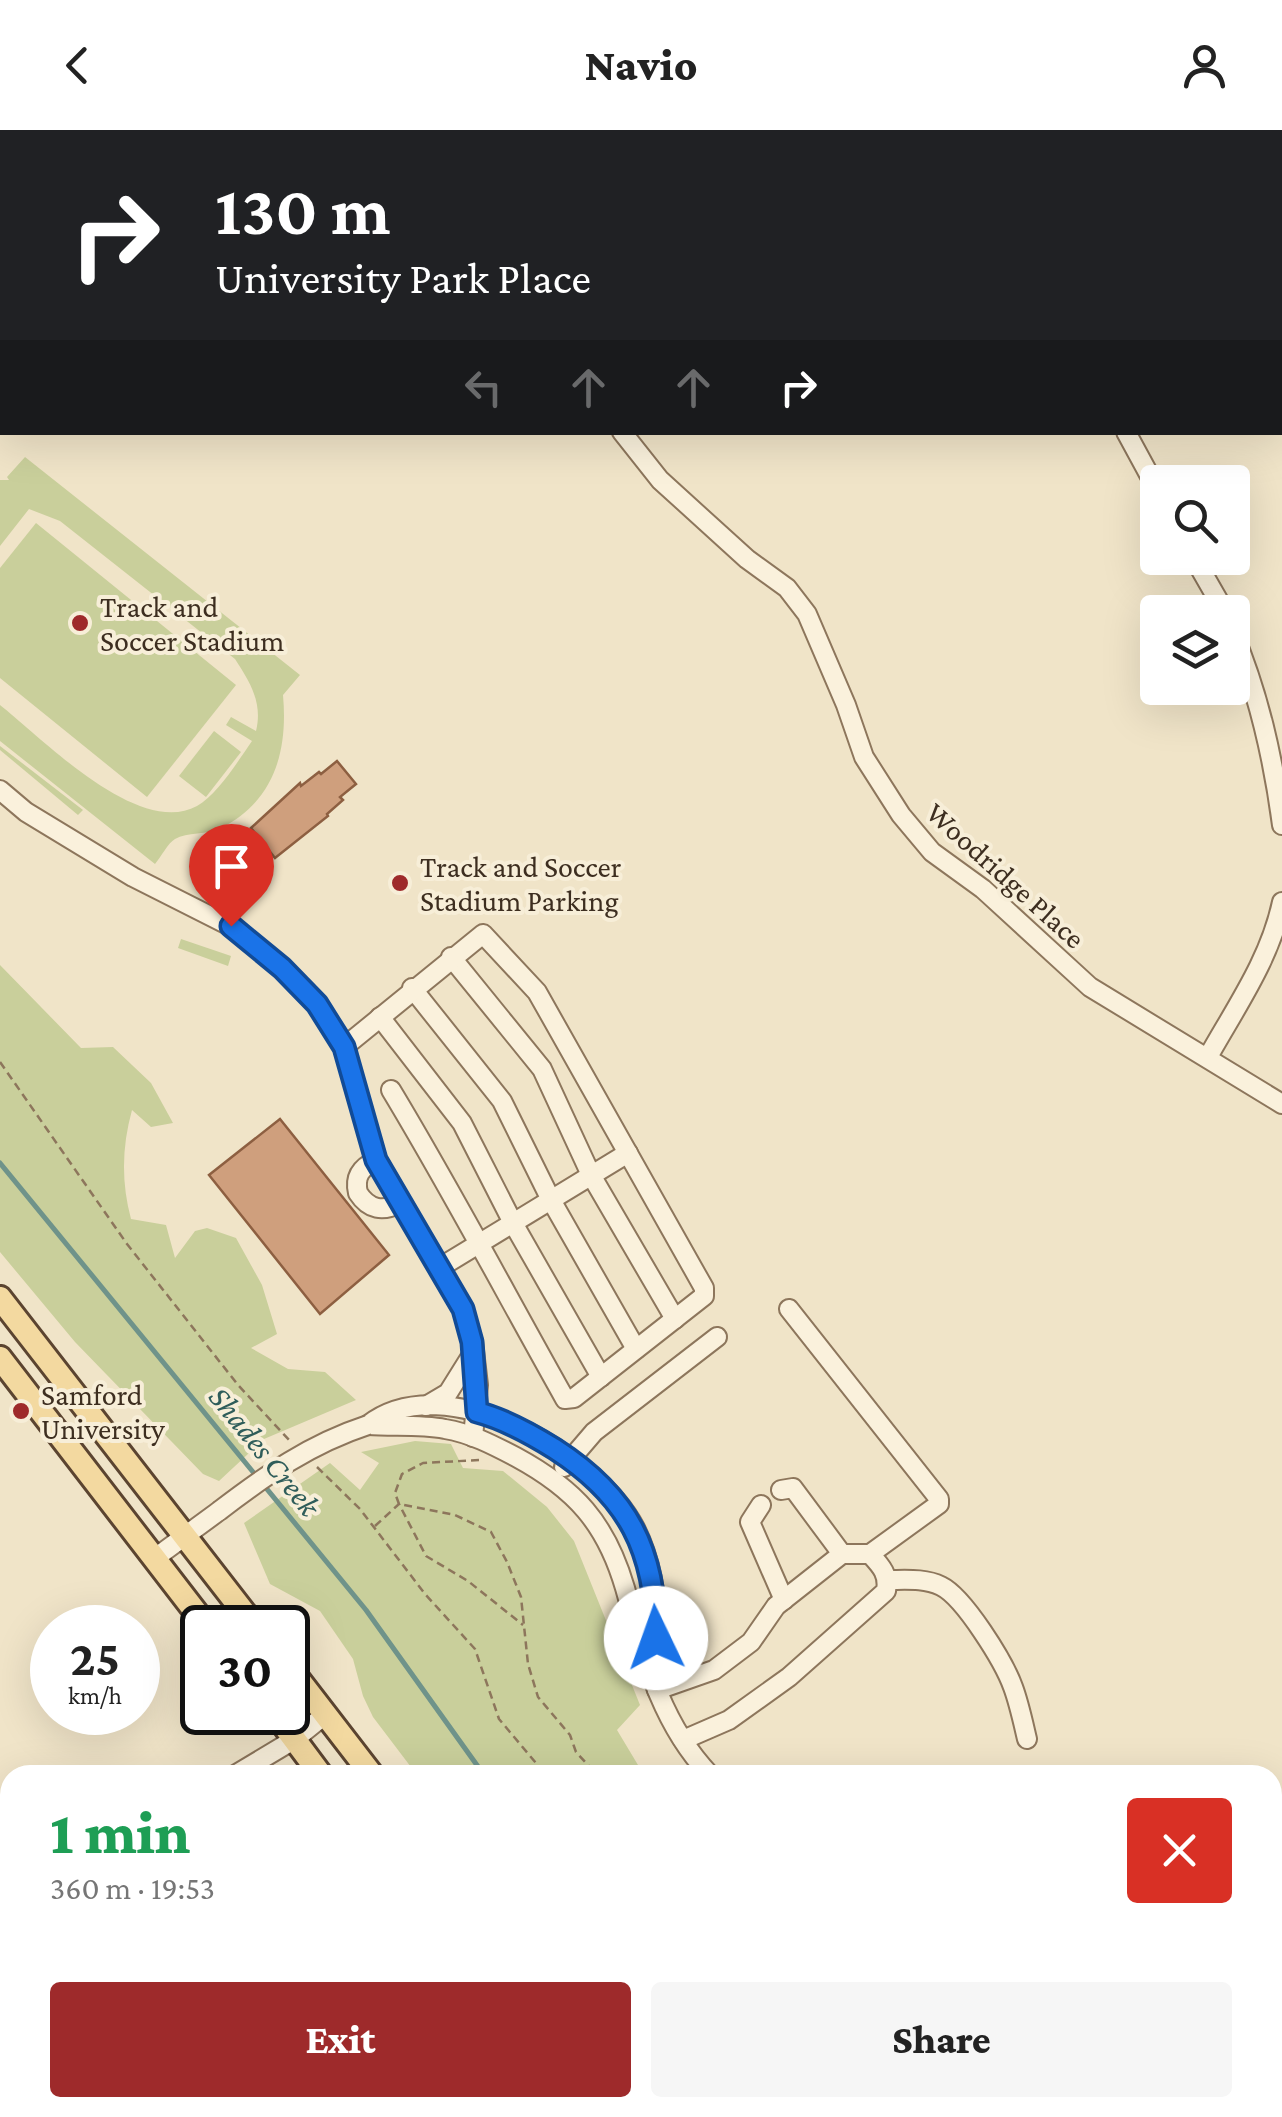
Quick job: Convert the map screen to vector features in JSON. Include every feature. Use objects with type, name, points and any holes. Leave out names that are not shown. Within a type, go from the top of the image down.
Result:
[{"type":"main road","points":[[0,1298],[238,1605]]},
{"type":"main road","points":[[0,1358],[191,1605]]},
{"type":"main road","points":[[310,1694],[364,1765]]},
{"type":"main road","points":[[291,1735],[314,1765]]},
{"type":"street","name":"Woodridge Place","points":[[624,435],[660,480],[747,559],[787,588],[806,614],[840,689],[864,757],[914,832],[1090,986],[1282,1104]]},
{"type":"street","points":[[1128,435],[1144,465]]},
{"type":"street","points":[[1250,672],[1264,718],[1282,825]]},
{"type":"street","points":[[0,790],[26,812],[133,878],[234,928],[317,1004],[344,1047],[376,1160],[463,1309],[474,1352],[478,1439]]},
{"type":"street","points":[[1208,1057],[1261,964],[1282,902]]},
{"type":"street","points":[[344,1047],[482,934],[537,992],[704,1288],[704,1296],[574,1398],[565,1398],[391,1090]]},
{"type":"street","points":[[451,957],[542,1068],[591,1175],[674,1319]]},
{"type":"street","points":[[412,988],[502,1101],[550,1200],[636,1349]]},
{"type":"street","points":[[380,1017],[462,1122],[512,1223],[601,1376]]},
{"type":"street","points":[[438,1268],[628,1152]]},
{"type":"street","points":[[376,1160],[359,1173],[358,1194],[376,1208],[391,1208],[400,1203]]},
{"type":"street","points":[[656,1685],[714,1670],[752,1642],[784,1600],[842,1554],[870,1554],[939,1504],[940,1499],[790,1309]]},
{"type":"street","points":[[555,1480],[594,1432],[717,1336]]},
{"type":"street","points":[[426,1406],[448,1392],[474,1352]]},
{"type":"street","points":[[155,1558],[282,1464],[314,1445],[368,1425],[387,1413],[426,1406],[477,1412],[515,1427],[570,1458],[601,1484],[634,1526],[656,1604],[656,1685]]},
{"type":"street","points":[[368,1425],[445,1429],[478,1439],[555,1480],[597,1522],[627,1594],[646,1667],[671,1722],[702,1765]]},
{"type":"street","points":[[782,1490],[793,1488],[842,1554]]},
{"type":"street","points":[[761,1505],[750,1522],[784,1600]]},
{"type":"street","points":[[683,1740],[729,1720],[789,1677],[886,1591],[884,1569],[870,1554]]},
{"type":"street","points":[[888,1580],[918,1580],[943,1586],[954,1596],[982,1632],[1012,1683],[1027,1739]]},
{"type":"street","points":[[627,1594],[653,1584]]},
{"type":"street","points":[[252,1765],[326,1714]]},
{"type":"path","points":[[0,1062],[145,1266],[238,1385],[300,1451]]},
{"type":"path","points":[[478,1439],[481,1460],[423,1463],[402,1474],[396,1493],[426,1556],[468,1581],[524,1626]]},
{"type":"path","points":[[314,1465],[374,1528],[425,1594],[475,1649],[499,1719],[538,1765]]},
{"type":"path","points":[[374,1528],[399,1504]]},
{"type":"path","points":[[399,1504],[455,1515],[491,1532],[520,1597],[528,1664],[538,1697],[570,1736],[576,1752],[587,1765]]},
{"type":"green space","points":[[25,457],[300,675],[283,695],[280,754],[266,789],[239,817],[221,828],[175,839],[155,864],[0,741],[0,705],[93,781],[148,809],[174,812],[205,801],[252,741],[226,725],[231,717],[256,731],[258,711],[254,693],[235,659],[60,521],[29,509],[0,546],[0,480],[9,480],[7,477]]},
{"type":"green space","name":"Track and Soccer Stadium","points":[[36,523],[236,685],[147,797],[0,678],[0,568]]},
{"type":"green space","points":[[214,731],[241,752],[206,797],[179,776]]},
{"type":"green space","points":[[0,746],[83,810],[78,815]]},
{"type":"green space","points":[[181,939],[231,956],[228,966],[178,948]]},
{"type":"green space","points":[[0,965],[81,1048],[113,1047],[151,1083],[173,1123],[151,1127],[132,1110],[124,1164],[131,1219],[166,1225],[175,1258],[195,1231],[207,1228],[236,1238],[262,1285],[277,1334],[251,1348],[288,1369],[325,1372],[356,1400],[264,1439],[219,1481],[203,1474],[75,1342],[0,1252]]},
{"type":"green space","points":[[415,1441],[451,1444],[463,1468],[503,1471],[547,1507],[574,1541],[640,1705],[617,1730],[638,1765],[409,1765],[373,1717],[353,1659],[320,1611],[270,1584],[244,1523],[330,1463],[360,1490],[379,1463],[361,1452]]},
{"type":"building","points":[[337,761],[356,784],[340,797],[343,800],[328,816],[275,858],[251,828],[300,783],[301,786]]},
{"type":"building","points":[[280,1119],[389,1255],[320,1314],[209,1175]]},
{"type":"waterway","name":"Shades Creek","points":[[0,1163],[366,1610],[477,1765]]},
{"type":"place","name":"Track and Soccer Stadium","points":[[80,623]]},
{"type":"place","name":"Track and Soccer Stadium Parking","points":[[400,883]]},
{"type":"place","name":"Samford University","points":[[21,1411]]},
{"type":"route","points":[[231,926],[282,968],[317,1004],[344,1047],[376,1160],[463,1309],[478,1384],[477,1412],[542,1440],[574,1461],[601,1484],[634,1526],[653,1584],[656,1638]]}]
